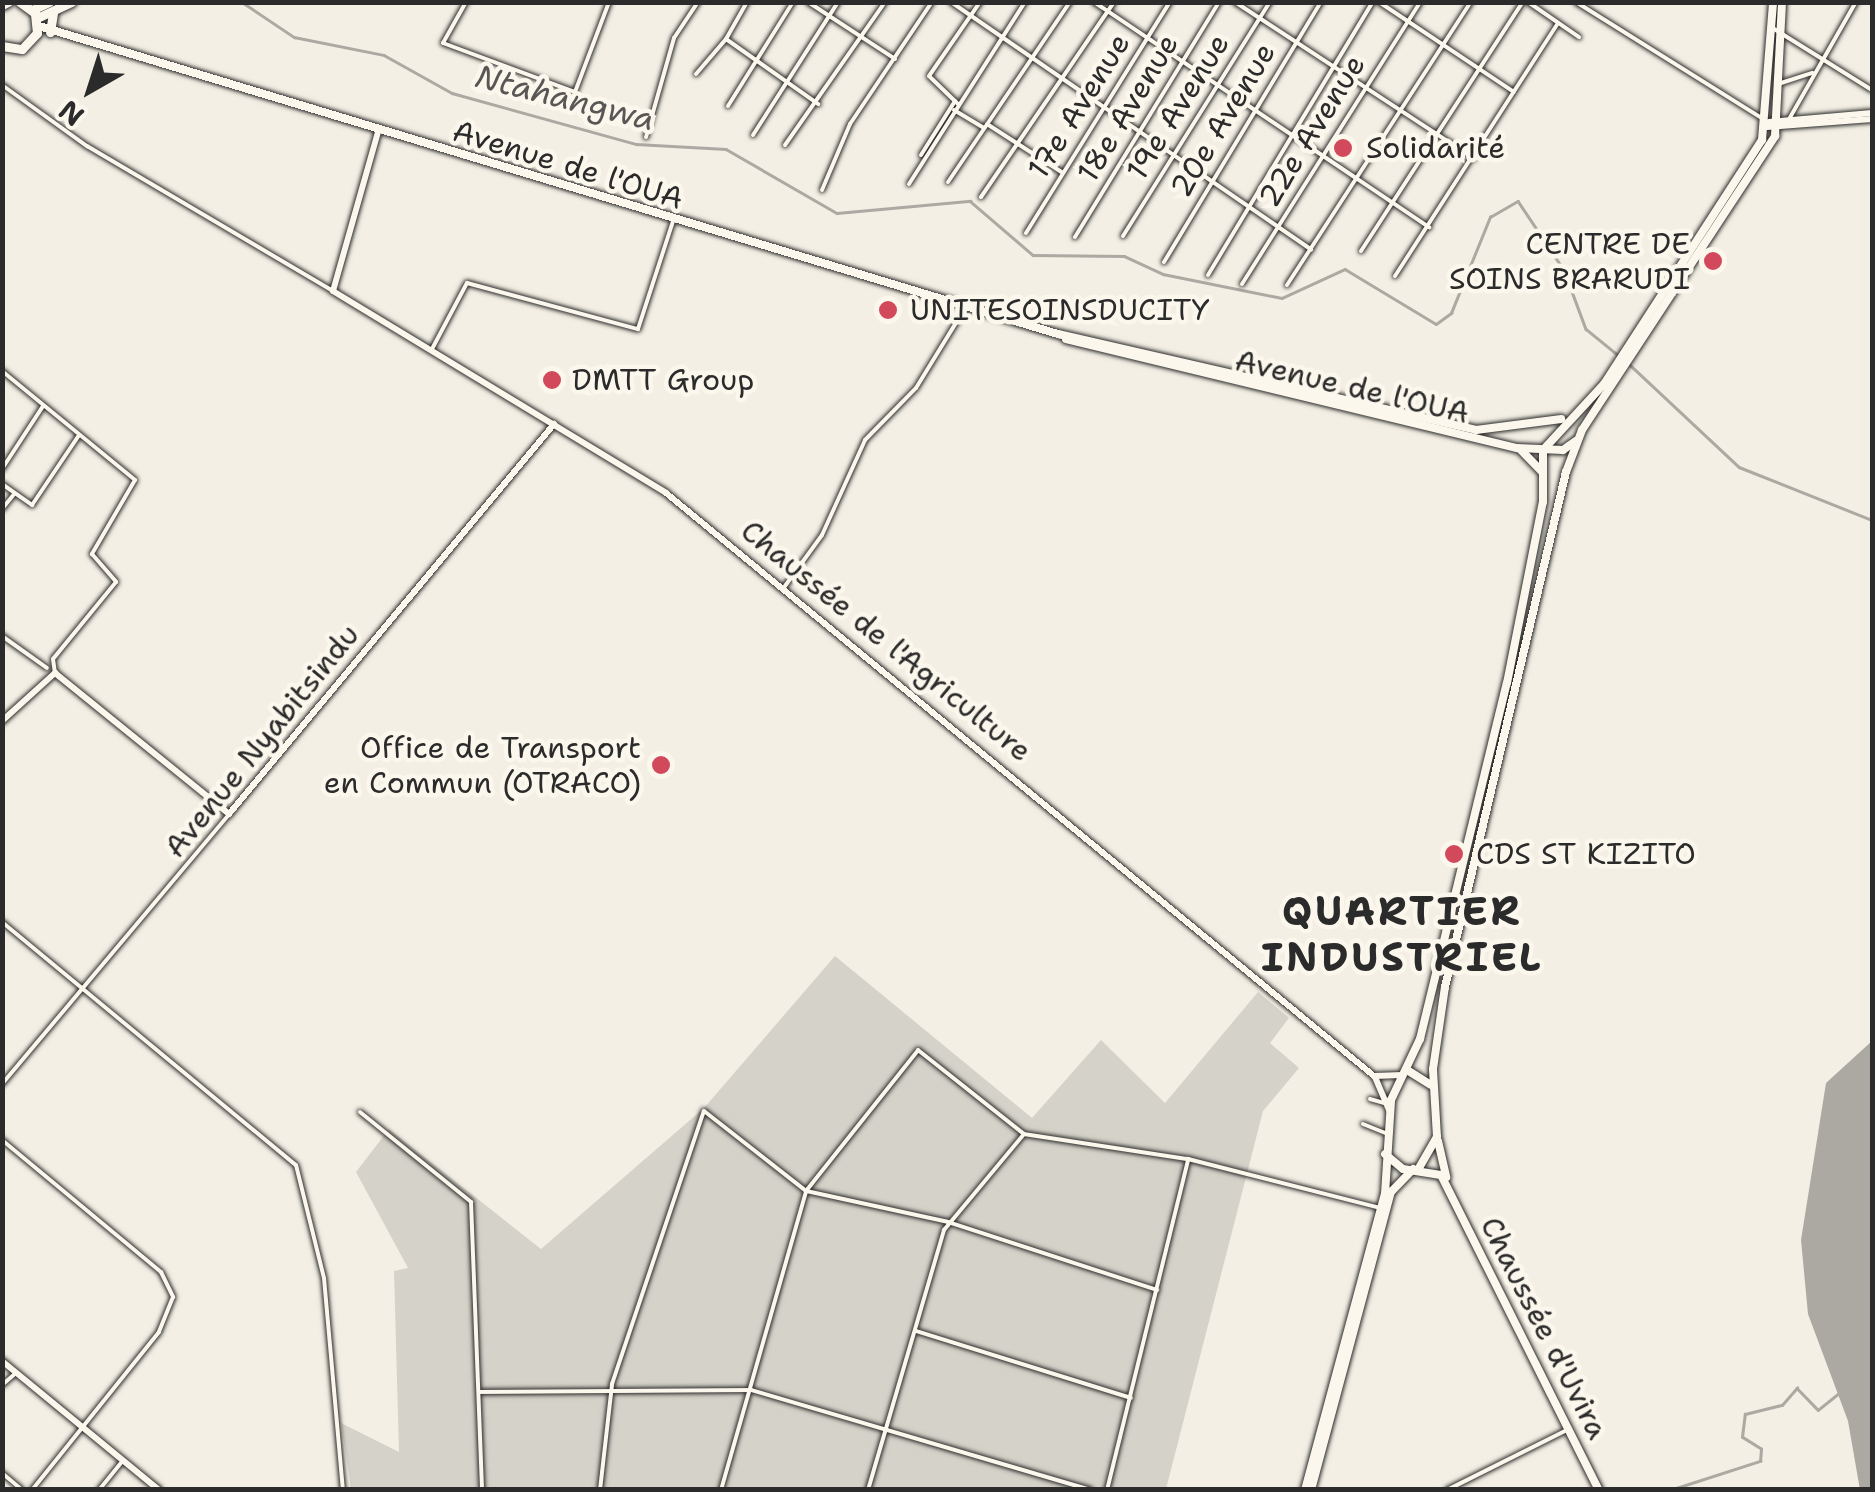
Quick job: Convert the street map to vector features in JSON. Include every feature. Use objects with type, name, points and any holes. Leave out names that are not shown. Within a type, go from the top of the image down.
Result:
[{"type":"highway","points":[[20,2],[36,18]]},
{"type":"highway","points":[[7,48],[34,40],[36,18],[51,7],[72,2]]},
{"type":"highway","points":[[50,32],[51,7]]},
{"type":"main road","points":[[1773,2],[1769,86],[1776,125]]},
{"type":"main road","points":[[1308,1490],[1383,1205],[1386,1107],[1405,1073],[1528,592],[1580,435],[1618,368],[1776,125],[1782,2]]},
{"type":"main road","name":"Avenue de l'OUA","points":[[36,18],[50,32],[65,39],[1106,350],[1517,448],[1543,450],[1580,435]]},
{"type":"main road","name":"Avenue de l'OUA","points":[[34,40],[65,39]]},
{"type":"main road","points":[[2,58],[7,48]]},
{"type":"main road","name":"Avenue de l'OUA","points":[[1106,350],[1476,430],[1522,430],[1570,415]]},
{"type":"main road","points":[[1448,1187],[1433,1090],[1470,876],[1528,592],[1544,476],[1543,450],[1570,415],[1618,368]]},
{"type":"main road","points":[[1570,415],[1580,435]]},
{"type":"main road","points":[[1517,448],[1544,476]]},
{"type":"main road","points":[[1458,873],[1470,876]]},
{"type":"main road","points":[[1405,1073],[1421,1072],[1433,1090]]},
{"type":"main road","points":[[1383,1205],[1416,1169],[1438,1137]]},
{"type":"main road","points":[[1385,1154],[1448,1187]]},
{"type":"main road","name":"Chaussée d'Uvira","points":[[1448,1187],[1599,1490]]},
{"type":"street","points":[[466,2],[443,43],[575,92],[608,2]]},
{"type":"street","points":[[646,137],[674,38],[698,2]]},
{"type":"street","points":[[696,74],[727,37],[747,2]]},
{"type":"street","points":[[728,106],[794,2]]},
{"type":"street","points":[[808,2],[895,59]]},
{"type":"street","points":[[753,135],[838,2]]},
{"type":"street","points":[[785,145],[818,104],[885,2]]},
{"type":"street","points":[[822,190],[850,124],[932,2]]},
{"type":"street","points":[[951,2],[1281,222],[1312,249]]},
{"type":"street","points":[[956,103],[929,76],[980,2]]},
{"type":"street","points":[[921,155],[1025,2]]},
{"type":"street","points":[[948,182],[1070,2]]},
{"type":"street","points":[[1094,2],[1429,227]]},
{"type":"street","points":[[981,198],[1114,2]]},
{"type":"street","name":"17e Avenue","points":[[1026,233],[1170,2]]},
{"type":"street","name":"18e Avenue","points":[[1075,237],[1219,2]]},
{"type":"street","points":[[1235,2],[1473,158]]},
{"type":"street","name":"19e Avenue","points":[[1123,236],[1270,2]]},
{"type":"street","name":"20e Avenue","points":[[1164,262],[1321,2]]},
{"type":"street","points":[[1208,275],[1332,67],[1376,2],[1514,92]]},
{"type":"street","name":"22e Avenue","points":[[1242,284],[1420,2]]},
{"type":"street","points":[[1287,285],[1470,2]]},
{"type":"street","points":[[1361,251],[1525,2],[1579,36]]},
{"type":"street","points":[[1576,2],[1776,125],[1872,116]]},
{"type":"street","points":[[1776,125],[1856,2]]},
{"type":"street","points":[[1395,276],[1558,23]]},
{"type":"street","points":[[1771,27],[1872,90]]},
{"type":"street","points":[[727,37],[818,104]]},
{"type":"street","points":[[1769,86],[1814,72]]},
{"type":"street","name":"Chaussée de l'Agriculture","points":[[2,85],[87,146],[666,493],[785,586],[1374,1076],[1386,1107]]},
{"type":"street","points":[[909,184],[956,103]]},
{"type":"street","points":[[954,110],[1063,173]]},
{"type":"street","points":[[1776,125],[1872,116]]},
{"type":"street","points":[[334,291],[378,132]]},
{"type":"street","points":[[432,350],[467,283],[638,330],[673,220]]},
{"type":"street","points":[[785,586],[822,535],[860,448],[916,388],[966,307]]},
{"type":"street","points":[[2,371],[135,482],[92,554],[116,582],[47,668]]},
{"type":"street","points":[[2,469],[44,404]]},
{"type":"street","name":"Avenue Nyabitsindu","points":[[2,1084],[554,424]]},
{"type":"street","points":[[2,484],[34,504],[80,435]]},
{"type":"street","points":[[2,509],[14,494]]},
{"type":"street","points":[[2,636],[55,673],[229,814]]},
{"type":"street","points":[[2,721],[55,673]]},
{"type":"street","points":[[2,922],[296,1165],[324,1278],[343,1490]]},
{"type":"street","points":[[722,1490],[806,1191],[918,1050],[1024,1134],[1188,1159],[1383,1205]]},
{"type":"street","points":[[1374,1076],[1405,1073]]},
{"type":"street","points":[[1370,1099],[1386,1107]]},
{"type":"street","points":[[600,1490],[612,1384],[704,1111],[806,1191],[948,1222],[1156,1290]]},
{"type":"street","points":[[360,1112],[471,1202],[482,1490]]},
{"type":"street","points":[[1363,1124],[1385,1133]]},
{"type":"street","points":[[868,1490],[948,1222],[1024,1134]]},
{"type":"street","points":[[2,1140],[171,1288],[164,1326],[32,1490]]},
{"type":"street","points":[[1107,1490],[1188,1159]]},
{"type":"street","points":[[914,1330],[1131,1398]]},
{"type":"street","points":[[2,1362],[159,1490]]},
{"type":"street","points":[[2,1385],[16,1373]]},
{"type":"street","points":[[478,1392],[612,1384],[751,1390],[887,1426],[1091,1490]]},
{"type":"street","points":[[1447,1490],[1570,1430]]},
{"type":"street","points":[[99,1490],[124,1460]]},
{"type":"street","points":[[2,1473],[22,1490]]},
{"type":"shaded area","points":[[835,956],[1032,1118],[1101,1040],[1165,1103],[1258,992],[1289,1018],[1270,1043],[1299,1068],[1263,1111],[1166,1489],[351,1489],[341,1423],[399,1452],[394,1271],[408,1268],[356,1172],[389,1129],[541,1249],[704,1108]]},
{"type":"shaded area","points":[[1872,1041],[1872,1489],[1860,1490],[1848,1421],[1808,1314],[1801,1240],[1826,1083]]},
{"type":"waterway","name":"Ntahangwa","points":[[242,2],[294,37],[384,55],[452,93],[636,144],[726,149],[837,213],[970,201],[1033,255],[1124,256],[1163,274],[1282,298],[1345,269],[1436,324],[1451,313],[1490,217],[1518,201],[1564,270],[1586,329],[1618,355]]},
{"type":"waterway","name":"Ntahangwa","points":[[1628,363],[1739,467],[1872,520]]},
{"type":"waterway","points":[[1670,1490],[1760,1461],[1761,1449],[1742,1437],[1745,1414],[1782,1405],[1797,1388],[1818,1410],[1840,1392]]},
{"type":"place","name":"Solidarité","points":[[1343,148]]},
{"type":"place","name":"CENTRE DE SOINS BRARUDI","points":[[1713,261]]},
{"type":"place","name":"UNITESOINSDUCITY","points":[[888,310]]},
{"type":"place","name":"DMTT Group","points":[[552,380]]},
{"type":"place","name":"Office de Transport en Commun (OTRACO)","points":[[661,765]]},
{"type":"place","name":"CDS ST KIZITO","points":[[1454,854]]},
{"type":"district","name":"QUARTIER INDUSTRIEL","points":[[1402,934]]}]
